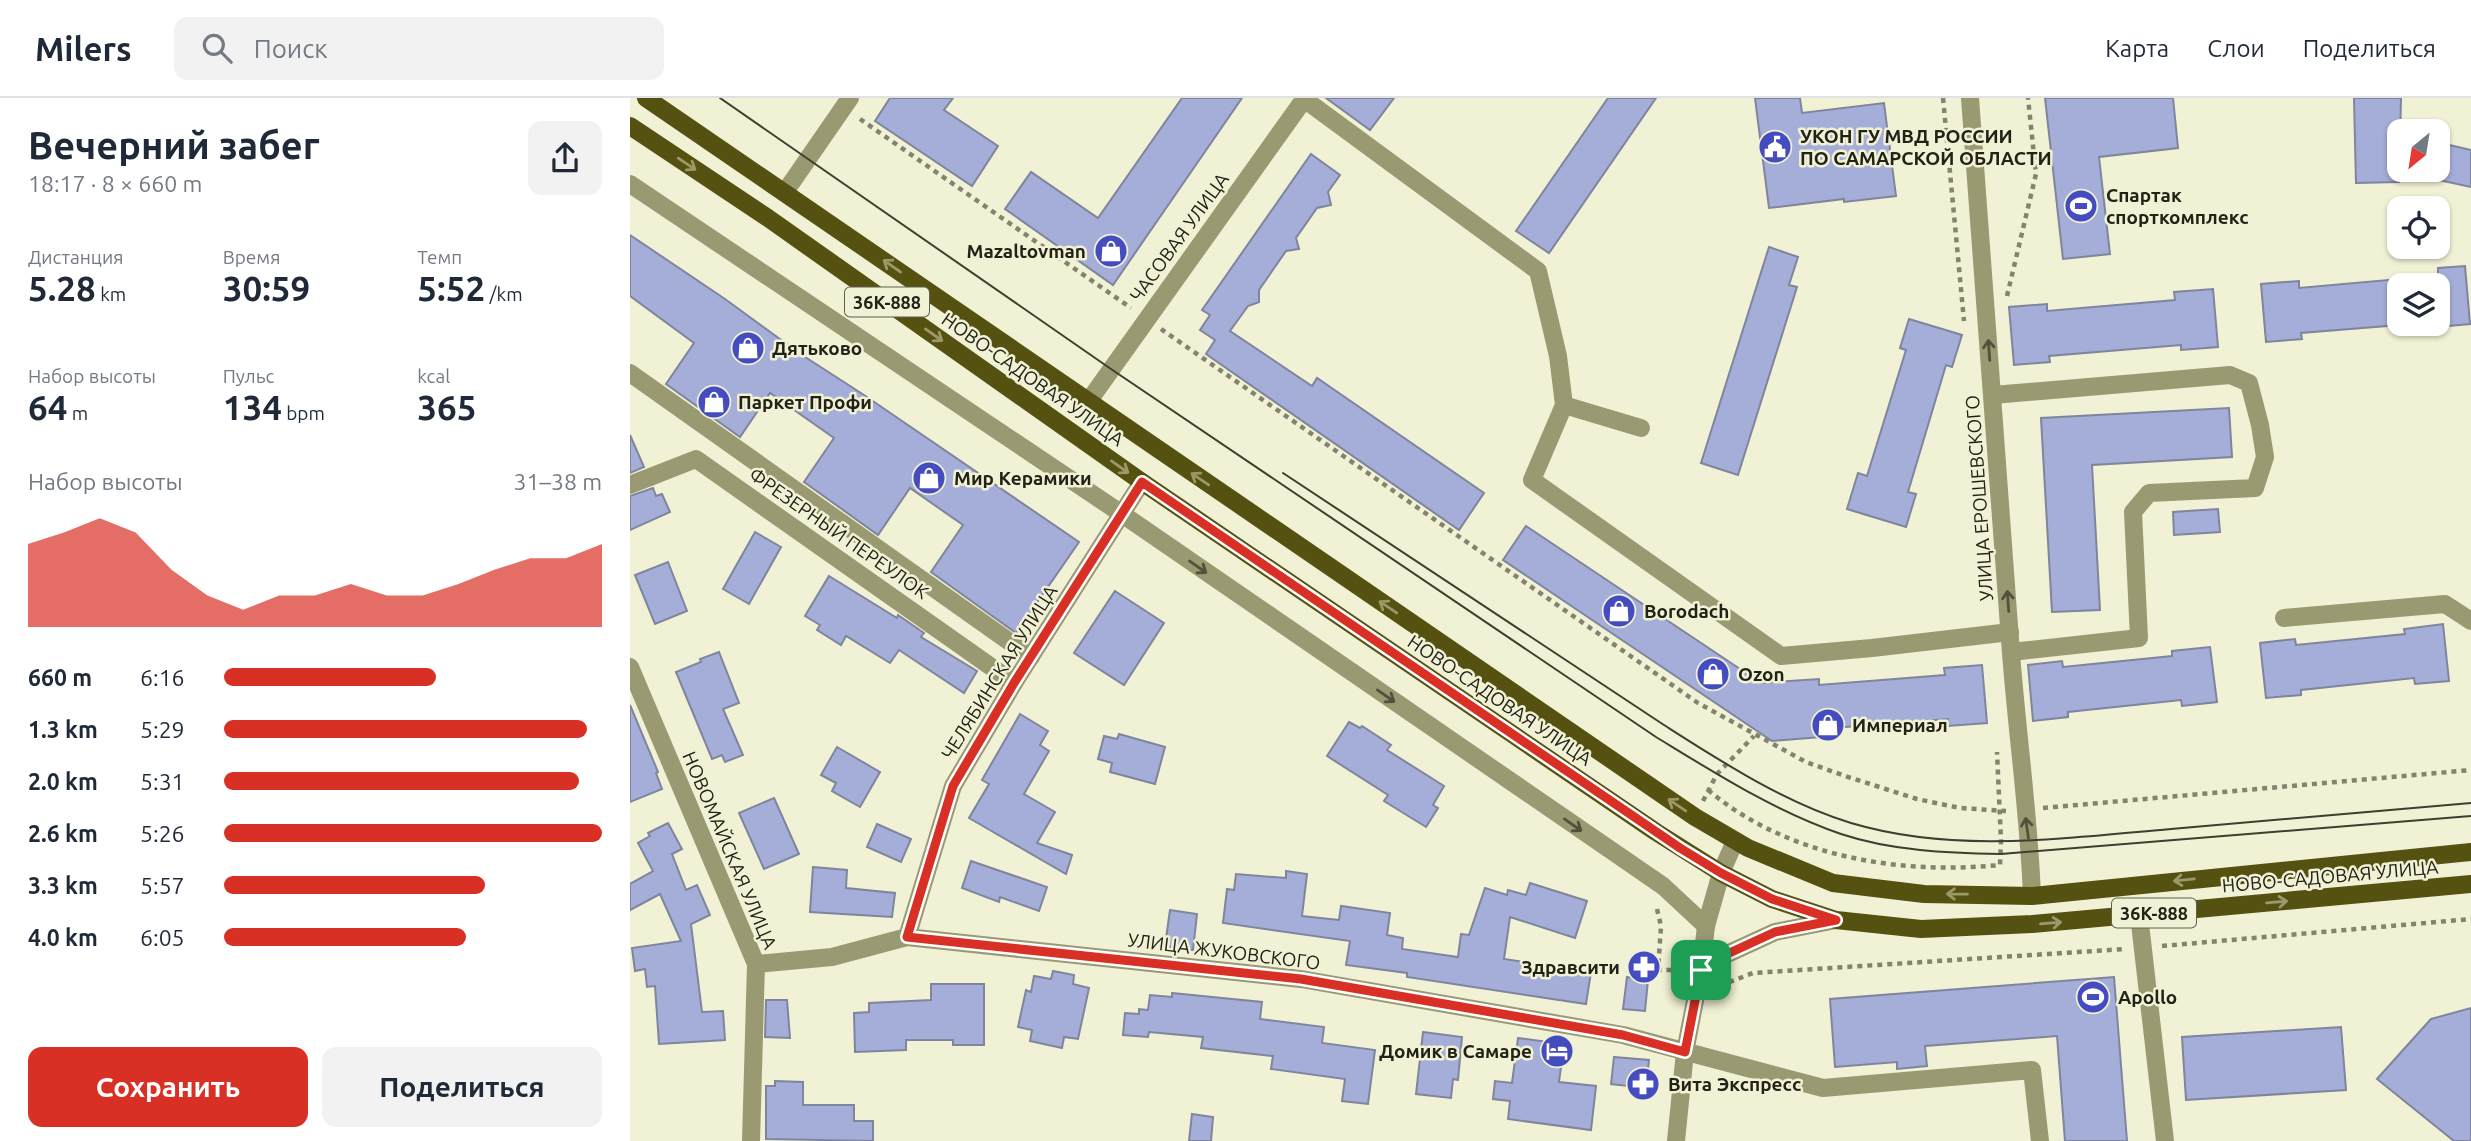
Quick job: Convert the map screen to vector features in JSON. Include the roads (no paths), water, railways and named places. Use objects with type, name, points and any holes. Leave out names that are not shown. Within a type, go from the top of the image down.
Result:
[{"type":"main road","name":"НОВО-САДОВАЯ УЛИЦА","points":[[646,98],[1684,809],[1735,841],[1833,883],[1924,894],[2032,896],[2471,852]]},
{"type":"main road","name":"НОВО-САДОВАЯ УЛИЦА","points":[[630,126],[768,218],[1142,482],[1721,873],[1772,899],[1836,920],[1921,929],[2032,925],[2471,884]]},
{"type":"street","points":[[785,192],[850,98]]},
{"type":"street","points":[[1305,98],[1538,271],[1558,356],[1564,405],[1532,480],[1781,656],[2010,632]]},
{"type":"street","name":"ЧАСОВАЯ УЛИЦА","points":[[1088,402],[1305,98]]},
{"type":"street","name":"УЛИЦА ЕРОШЕВСКОГО","points":[[1970,98],[2032,896]]},
{"type":"street","points":[[630,184],[1122,514],[1662,886],[1706,926]]},
{"type":"street","points":[[630,373],[1031,657]]},
{"type":"street","points":[[1993,395],[2230,375],[2249,383],[2265,457],[2255,488],[2149,493],[2133,512],[2139,638],[2011,652]]},
{"type":"street","points":[[1564,405],[1641,428]]},
{"type":"street","name":"ФРЕЗЕРНЫЙ ПЕРЕУЛОК","points":[[630,485],[696,458],[1014,683]]},
{"type":"street","name":"ЧЕЛЯБИНСКАЯ УЛИЦА","points":[[907,937],[953,786],[1014,683],[1142,482]]},
{"type":"street","points":[[2284,618],[2445,604],[2471,621]]},
{"type":"street","name":"НОВОМАЙСКАЯ УЛИЦА","points":[[630,667],[756,964],[751,1141]]},
{"type":"street","points":[[1676,1141],[1685,1052],[1701,970],[1706,926],[1721,873],[1735,841]]},
{"type":"street","points":[[2139,915],[2165,1141]]},
{"type":"street","points":[[1701,970],[1725,955],[1775,932],[1836,920]]},
{"type":"street","name":"УЛИЦА ЖУКОВСКОГО","points":[[756,964],[832,957],[907,937],[1301,979],[1623,1035],[1823,1088],[2032,1070],[2040,1141]]},
{"type":"tram line","points":[[720,98],[1111,369],[1656,737],[1746,791],[1817,825],[1860,840],[1900,848],[2001,854],[2471,816]]},
{"type":"tram line","points":[[1283,473],[1708,753],[1778,793],[1826,815],[1851,823],[1890,833],[1930,838],[2010,841],[2471,803]]},
{"type":"place","name":"УКОН ГУ МВД РОССИИ ПО САМАРСКОЙ ОБЛАСТИ","points":[[1775,147]]},
{"type":"place","name":"Спартак спорткомплекс","points":[[2081,206]]},
{"type":"place","name":"Mazaltovman","points":[[1111,251]]},
{"type":"place","name":"Дятьково","points":[[748,348]]},
{"type":"place","name":"Паркет Профи","points":[[714,402]]},
{"type":"place","name":"Мир Керамики","points":[[929,478]]},
{"type":"place","name":"Borodach","points":[[1619,611]]},
{"type":"place","name":"Ozon","points":[[1713,674]]},
{"type":"place","name":"Империал","points":[[1828,725]]},
{"type":"place","name":"Здравсити","points":[[1644,967]]},
{"type":"place","name":"Apollo","points":[[2093,997]]},
{"type":"place","name":"Домик в Самаре","points":[[1557,1051]]},
{"type":"place","name":"Вита Экспресс","points":[[1643,1084]]}]
